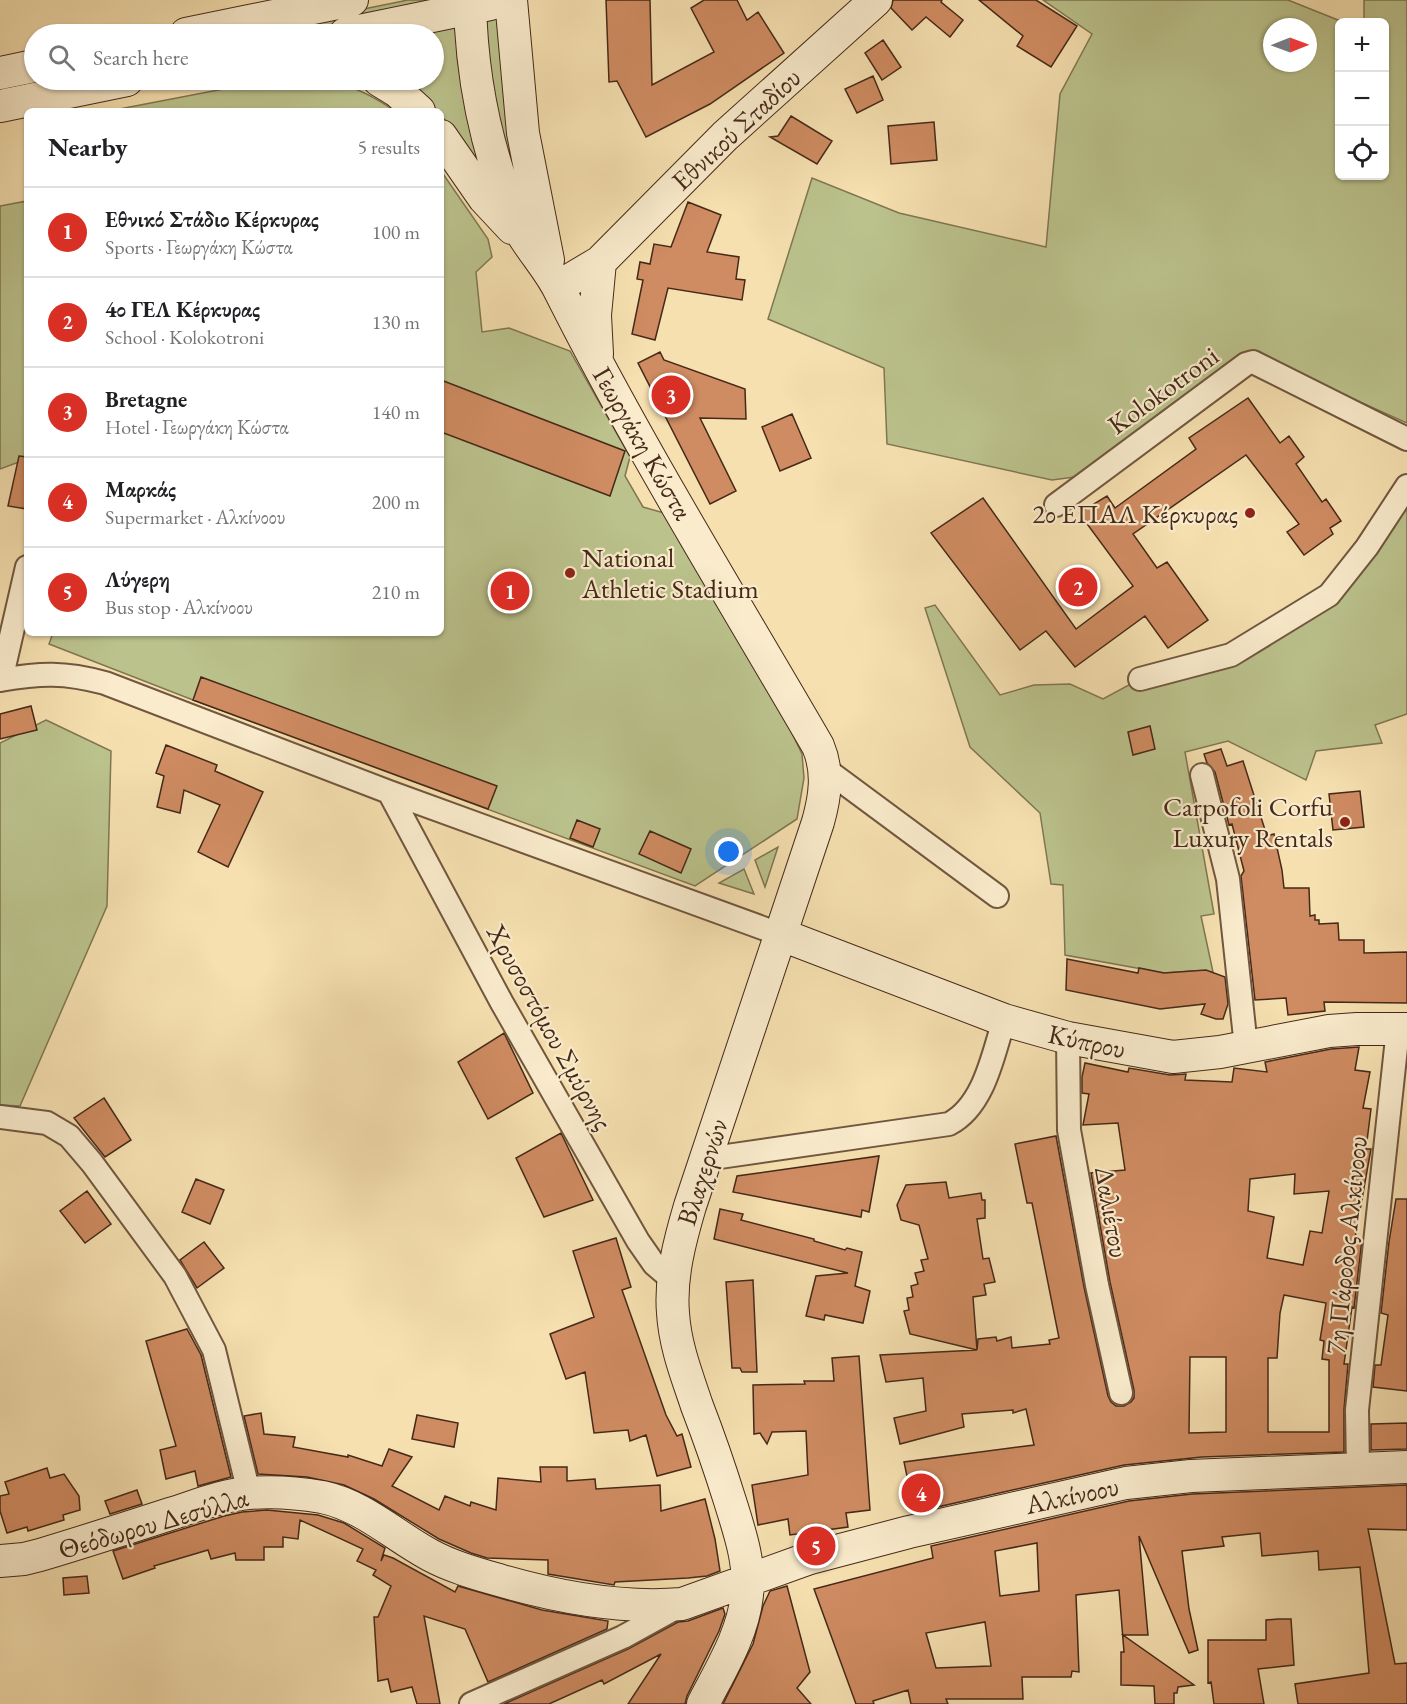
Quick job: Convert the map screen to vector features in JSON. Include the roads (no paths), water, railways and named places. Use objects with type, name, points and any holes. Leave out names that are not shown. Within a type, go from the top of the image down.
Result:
[{"type":"main road","points":[[231,24],[316,5],[352,0]]},
{"type":"main road","points":[[387,24],[470,4],[511,0]]},
{"type":"main road","name":"Γεωργάκη Κώστα","points":[[511,0],[523,133],[538,217],[555,280]]},
{"type":"main road","name":"Εθνικού Σταδίου","points":[[555,280],[600,262],[724,136],[876,0]]},
{"type":"main road","name":"Γεωργάκη Κώστα","points":[[470,4],[477,87],[487,137],[496,168],[524,240],[555,280],[598,366],[818,747],[824,768]]},
{"type":"main road","points":[[0,73],[24,68]]},
{"type":"main road","points":[[0,106],[78,90]]},
{"type":"main road","points":[[395,90],[416,108]]},
{"type":"main road","points":[[444,140],[494,211],[524,240]]},
{"type":"main road","points":[[598,366],[595,326],[600,262]]},
{"type":"main road","name":"Βλαχερνών","points":[[703,1704],[739,1632],[746,1604],[747,1581],[745,1557],[734,1511],[679,1353],[673,1314],[674,1281],[684,1227],[818,822],[825,787],[824,768]]},
{"type":"main road","name":"Κύπρου","points":[[782,935],[1004,1020],[1068,1038],[1173,1057],[1200,1056],[1329,1031],[1402,1029]]},
{"type":"main road","name":"Αλκίνοου","points":[[747,1581],[810,1558],[897,1535],[1126,1483],[1191,1476],[1358,1467],[1407,1467]]},
{"type":"main road","name":"Θεόδωρου Δεσύλλα","points":[[0,1561],[40,1556],[214,1500],[249,1493],[285,1493],[336,1501],[367,1514],[412,1544],[447,1563],[479,1575],[539,1592],[602,1603],[682,1604],[747,1581]]},
{"type":"street","name":"Kolokotroni","points":[[1056,505],[1246,364],[1253,362],[1407,439]]},
{"type":"street","points":[[1140,679],[1231,655],[1329,595],[1367,548],[1407,486]]},
{"type":"street","points":[[24,580],[1,680],[45,674],[64,674],[105,683],[389,792],[782,935]]},
{"type":"street","points":[[824,768],[997,896]]},
{"type":"street","points":[[1202,775],[1228,879],[1246,1047]]},
{"type":"street","name":"Χρυσοστόμου Σμύρνης","points":[[389,792],[502,1003],[638,1241],[654,1264],[674,1281]]},
{"type":"street","points":[[706,1159],[949,1124],[969,1110],[982,1086],[1004,1020]]},
{"type":"street","name":"7η Πάροδος Αλκίνοου","points":[[1358,1467],[1357,1410],[1402,1029]]},
{"type":"street","name":"Δαλιέτου","points":[[1068,1038],[1069,1130],[1097,1285],[1121,1393]]},
{"type":"street","points":[[0,1117],[47,1123],[69,1136],[175,1276],[214,1350],[249,1493]]},
{"type":"street","points":[[471,1704],[623,1637],[682,1604]]},
{"type":"place","name":"Bretagne","points":[[671,395]]},
{"type":"place","name":"2ο ΕΠΑΛ Κέρκυρας","points":[[1250,513]]},
{"type":"place","name":"National Athletic Stadium","points":[[570,573]]},
{"type":"place","name":"4ο ΓΕΛ Κέρκυρας","points":[[1078,587]]},
{"type":"place","name":"Εθνικό Στάδιο Κέρκυρας","points":[[510,591]]},
{"type":"place","name":"Carpofoli Corfu Luxury Rentals","points":[[1345,822]]},
{"type":"place","name":"Μαρκάς","points":[[921,1493]]},
{"type":"place","name":"Λύγερη","points":[[816,1546]]}]
